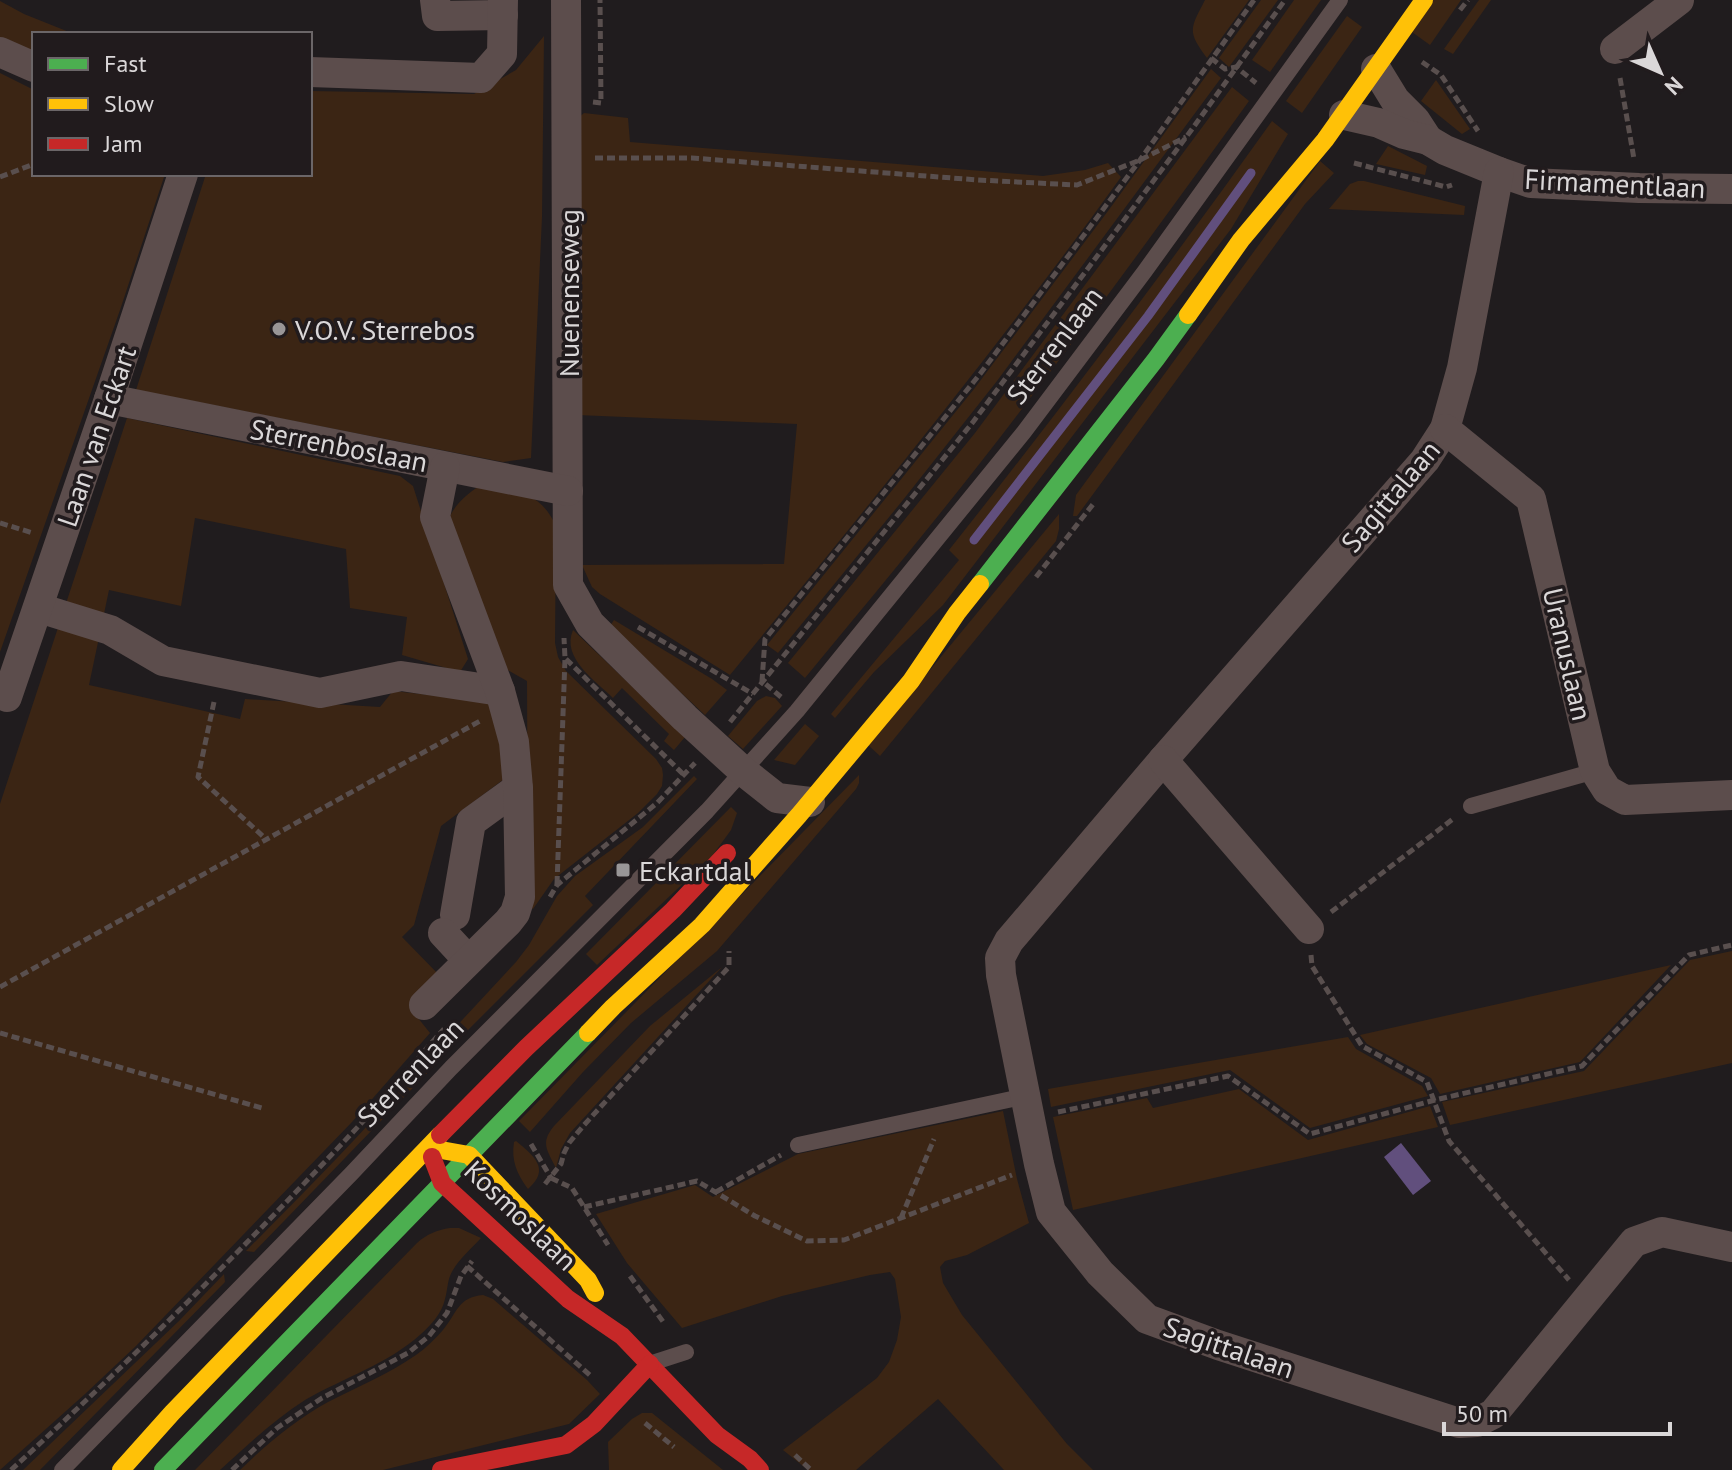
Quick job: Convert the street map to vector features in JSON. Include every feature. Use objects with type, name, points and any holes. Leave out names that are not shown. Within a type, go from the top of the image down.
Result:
[{"type":"main road","points":[[163,1470],[613,1007],[702,925],[785,798],[911,681],[957,613],[1156,359],[1241,240],[1344,115],[1424,0]]},
{"type":"main road","points":[[1241,240],[1276,171]]},
{"type":"main road","points":[[908,650],[957,613]]},
{"type":"main road","points":[[121,1470],[428,1147],[548,1027],[673,910],[738,840]]},
{"type":"main road","name":"Kosmoslaan","points":[[428,1147],[469,1155],[588,1280],[622,1336]]},
{"type":"main road","name":"Kosmoslaan","points":[[428,1147],[442,1183],[568,1299],[622,1336],[717,1435],[760,1470]]},
{"type":"main road","points":[[441,1470],[566,1445],[594,1424],[650,1364]]},
{"type":"street","points":[[312,72],[481,78],[502,54],[503,8],[437,16],[435,0]]},
{"type":"street","name":"Nuenenseweg","points":[[566,0],[568,585],[590,624],[685,718],[743,771],[785,798]]},
{"type":"street","points":[[1615,49],[1679,0]]},
{"type":"street","points":[[0,52],[32,66]]},
{"type":"street","name":"Firmamentlaan","points":[[1376,69],[1395,100],[1415,120],[1428,140]]},
{"type":"street","name":"Firmamentlaan","points":[[1344,115],[1428,140],[1445,150],[1531,183],[1732,189]]},
{"type":"street","name":"Sagittalaan","points":[[1499,172],[1462,368],[1445,429],[1425,460],[1163,760],[1009,941],[1000,958],[1039,1164],[1051,1212],[1100,1273],[1147,1319],[1459,1423],[1477,1422],[1493,1414],[1634,1242],[1662,1232],[1732,1247]]},
{"type":"street","name":"Laan van Eckart","points":[[4,695],[39,608],[182,176]]},
{"type":"street","name":"Sterrenboslaan","points":[[109,399],[568,491]]},
{"type":"street","name":"Uranuslaan","points":[[1445,429],[1531,499],[1595,771]]},
{"type":"street","points":[[424,1005],[508,922],[515,913],[520,897],[514,742],[503,699],[435,517],[445,467]]},
{"type":"street","points":[[39,608],[110,630],[163,661],[320,693],[401,676],[503,699]]},
{"type":"street","points":[[1163,760],[1309,929]]},
{"type":"street","points":[[1595,771],[1607,790],[1625,800],[1732,795]]},
{"type":"street","points":[[468,960],[449,924],[471,822],[518,788]]},
{"type":"lane","name":"Sterrenlaan","points":[[62,1470],[451,1068],[696,822],[797,711],[1024,432],[1145,271],[1340,0]]},
{"type":"lane","points":[[1471,806],[1595,771]]},
{"type":"lane","points":[[798,1145],[945,1113],[1028,1107]]},
{"type":"lane","points":[[650,1364],[686,1352]]},
{"type":"path","points":[[797,711],[762,681],[765,639],[980,374],[1140,160],[1254,0]]},
{"type":"path","name":"Sterrenlaan","points":[[634,624],[753,694],[973,422],[1285,0]]},
{"type":"path","points":[[1615,49],[1639,188]]},
{"type":"path","points":[[1211,58],[1225,69],[1236,67]]},
{"type":"path","name":"Firmamentlaan","points":[[1423,63],[1441,75],[1479,132],[1499,172]]},
{"type":"path","points":[[568,158],[692,158],[1077,185],[1140,160],[1187,136]]},
{"type":"path","points":[[0,177],[32,165]]},
{"type":"path","points":[[565,658],[684,775],[657,803],[557,885],[565,658]]},
{"type":"path","points":[[220,673],[198,777],[266,839]]},
{"type":"path","points":[[0,987],[266,839],[503,699]]},
{"type":"path","points":[[1471,806],[1309,929],[1312,966],[1362,1046],[1427,1082],[1449,1141],[1585,1299]]},
{"type":"path","points":[[1028,1107],[1228,1076],[1310,1134],[1435,1100],[1582,1066],[1689,955],[1732,945]]},
{"type":"path","points":[[531,1144],[551,1178],[561,1164],[569,1143],[584,1125],[729,967],[729,947]]},
{"type":"path","name":"Sterrenlaan","points":[[11,1470],[184,1306],[370,1114],[442,1031]]},
{"type":"path","points":[[0,1033],[262,1108]]},
{"type":"path","points":[[901,1218],[945,1113]]},
{"type":"path","points":[[716,1192],[798,1145]]},
{"type":"path","points":[[584,1207],[697,1181],[755,1216],[807,1241],[844,1240],[1039,1164]]},
{"type":"path","points":[[232,1470],[277,1428],[322,1398],[408,1353],[429,1336],[447,1313],[467,1266],[677,1450]]},
{"type":"shaded area","points":[[1205,0],[1249,0],[1207,58],[1196,42],[1193,30]]},
{"type":"shaded area","points":[[1261,0],[1278,0],[1229,67],[1219,58]]},
{"type":"shaded area","points":[[1294,0],[1321,0],[1270,72],[1252,60]]},
{"type":"shaded area","points":[[1433,0],[1461,0],[1430,45],[1412,32]]},
{"type":"shaded area","points":[[1479,0],[1491,0],[1453,54],[1444,49]]},
{"type":"shaded area","points":[[0,1],[69,32],[32,32],[32,55],[0,41]]},
{"type":"shaded area","points":[[1347,16],[1362,27],[1302,113],[1286,101]]},
{"type":"shaded area","points":[[544,36],[542,217],[531,458],[503,462],[136,390],[205,176],[312,176],[312,91],[474,94],[516,70]]},
{"type":"shaded area","points":[[1211,69],[1221,78],[997,381],[778,653],[767,645],[974,389]]},
{"type":"shaded area","points":[[0,73],[32,89],[32,176],[164,176],[0,652]]},
{"type":"shaded area","points":[[1436,80],[1470,129],[1462,134],[1421,101]]},
{"type":"shaded area","points":[[1232,87],[1249,101],[989,451],[805,678],[788,663],[975,433]]},
{"type":"shaded area","points":[[584,113],[628,118],[630,142],[1043,176],[1108,163],[1121,177],[979,366],[730,675],[600,594],[592,587],[582,565],[784,564],[797,424],[577,415],[576,120]]},
{"type":"shaded area","points":[[1272,121],[1288,134],[1231,229],[943,605],[874,672],[835,718],[831,714],[959,560],[949,550],[1113,338]]},
{"type":"shaded area","points":[[1388,146],[1427,166],[1425,175],[1376,164]]},
{"type":"shaded area","points":[[1320,161],[1334,173],[1305,204],[1077,516],[1073,516],[1076,495]]},
{"type":"shaded area","points":[[1358,181],[1465,206],[1464,215],[1329,209],[1350,184]]},
{"type":"shaded area","points":[[127,418],[400,476],[413,486],[468,659],[460,672],[402,655],[407,617],[350,608],[346,549],[195,518],[181,606],[109,590],[89,685],[240,719],[245,699],[380,707],[393,691],[495,705],[504,779],[441,826],[414,925],[402,937],[441,977],[410,1008],[430,1033],[352,1122],[135,1347],[0,1470],[0,804]]},
{"type":"shaded area","points":[[478,487],[524,494],[542,505],[549,514],[556,526],[555,643],[558,657],[566,671],[656,759],[663,775],[657,794],[638,813],[554,879],[533,909],[528,906],[527,681],[492,661],[448,521],[460,502]]},
{"type":"shaded area","points":[[1059,514],[1056,541],[880,756],[868,745]]},
{"type":"shaded area","points":[[614,620],[727,690],[705,715],[610,626]]},
{"type":"shaded area","points":[[573,630],[685,737],[674,750],[664,741],[669,734],[622,688],[613,698],[582,668],[572,650]]},
{"type":"shaded area","points":[[766,696],[775,698],[782,706],[743,749],[728,736],[757,701]]},
{"type":"shaded area","points":[[805,724],[819,736],[795,765],[774,760]]},
{"type":"shaded area","points":[[859,775],[856,789],[717,951],[631,1023],[530,1132],[519,1121]]},
{"type":"shaded area","points":[[694,776],[697,779],[585,896],[593,905],[458,1040],[451,1032],[516,962],[557,896],[575,876],[643,827]]},
{"type":"shaded area","points":[[731,807],[737,813],[731,830],[712,856],[597,965],[586,954]]},
{"type":"shaded area","points":[[1732,951],[1732,1063],[1450,1125],[1442,1102],[1584,1071],[1690,960]]},
{"type":"shaded area","points":[[1671,965],[1580,1062],[1440,1094],[1431,1078],[1367,1044],[1360,1035]]},
{"type":"shaded area","points":[[722,967],[570,1133],[561,1149],[556,1168],[546,1142],[554,1126],[650,1026]]},
{"type":"shaded area","points":[[1348,1037],[1356,1049],[1422,1086],[1428,1096],[1310,1128],[1230,1070],[1051,1107],[1048,1089]]},
{"type":"shaded area","points":[[425,1062],[436,1064],[254,1252],[246,1251],[336,1159]]},
{"type":"shaded area","points":[[1239,1089],[1308,1140],[1430,1106],[1438,1127],[1073,1210],[1053,1117],[1147,1098],[1153,1108]]},
{"type":"shaded area","points":[[1003,1111],[1029,1223],[967,1255],[945,1261],[940,1267],[943,1283],[962,1315],[1067,1444],[1093,1470],[1004,1470],[938,1399],[856,1470],[808,1470],[783,1450],[877,1378],[889,1362],[901,1317],[895,1279],[890,1272],[782,1296],[682,1328],[627,1263],[596,1214],[695,1185],[713,1197],[798,1154]]},
{"type":"shaded area","points":[[516,1141],[534,1158],[539,1169],[535,1182],[528,1189],[514,1161]]},
{"type":"shaded area","points":[[1401,1143],[1431,1181],[1413,1195],[1384,1157]]},
{"type":"shaded area","points":[[459,1228],[481,1238],[453,1270],[442,1309],[425,1330],[394,1354],[305,1400],[261,1433],[220,1470],[195,1470],[417,1243],[432,1233]]},
{"type":"shaded area","points":[[224,1274],[225,1282],[40,1470],[23,1470],[179,1321]]},
{"type":"shaded area","points":[[483,1295],[493,1299],[600,1394],[569,1424],[383,1470],[240,1470],[304,1417],[416,1355],[443,1330],[463,1302]]},
{"type":"shaded area","points":[[642,1413],[652,1413],[723,1470],[609,1470],[608,1442]]},
{"type":"waterway","points":[[974,540],[1148,316],[1251,173]]},
{"type":"traffic: fast","points":[[980,584],[1188,315]]},
{"type":"traffic: fast","points":[[163,1470],[588,1033]]},
{"type":"traffic: slow","points":[[1188,315],[1241,240],[1325,140],[1424,0]]},
{"type":"traffic: slow","points":[[588,1033],[702,925],[799,815],[911,681],[980,584]]},
{"type":"traffic: slow","points":[[121,1470],[440,1135]]},
{"type":"traffic: slow","points":[[441,1150],[469,1155],[588,1280],[595,1293]]},
{"type":"traffic: jam","points":[[440,1135],[526,1048],[673,910],[727,853]]},
{"type":"traffic: jam","points":[[432,1157],[442,1183],[568,1299],[622,1336],[717,1435],[760,1470]]},
{"type":"traffic: jam","points":[[441,1470],[566,1445],[594,1424],[650,1364]]},
{"type":"place","name":"V.O.V. Sterrebos","points":[[279,329]]},
{"type":"place","name":"Eckartdal","points":[[623,870]]}]
